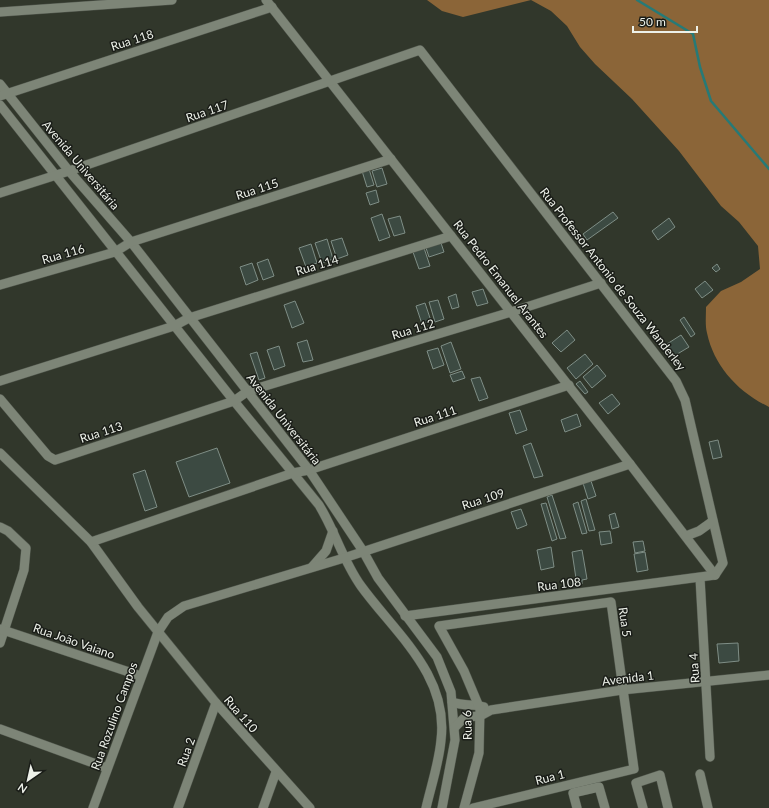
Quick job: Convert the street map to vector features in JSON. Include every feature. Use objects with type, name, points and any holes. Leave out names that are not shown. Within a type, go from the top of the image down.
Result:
[{"type":"street","points":[[0,12],[172,0]]},
{"type":"street","name":"Rua Pedro Emanuel Arantes","points":[[269,4],[630,464],[715,575]]},
{"type":"street","name":"Rua 118","points":[[3,94],[269,4]]},
{"type":"street","name":"Rua 117","points":[[0,193],[55,176],[420,50]]},
{"type":"street","name":"Rua Professor Antonio de Souza Wanderley","points":[[420,50],[676,380],[685,400],[723,563],[715,575]]},
{"type":"street","name":"Avenida Universitária","points":[[0,84],[3,94],[131,242],[309,470],[363,551],[380,581],[437,657],[451,692],[455,726],[455,740],[442,808]]},
{"type":"street","name":"Avenida Universitária","points":[[0,105],[174,326],[320,505],[344,558],[368,594],[402,635],[425,667],[435,688],[441,720],[442,739],[426,808]]},
{"type":"street","name":"Rua 115","points":[[131,242],[391,159]]},
{"type":"street","name":"Rua 114","points":[[189,318],[451,236]]},
{"type":"street","name":"Rua 116","points":[[0,285],[115,252],[131,242]]},
{"type":"street","name":"Rua 112","points":[[234,401],[248,391],[511,312],[601,283]]},
{"type":"street","points":[[0,381],[174,326],[189,318]]},
{"type":"street","name":"Rua 111","points":[[309,470],[568,385]]},
{"type":"street","name":"Rua 113","points":[[0,399],[48,456],[54,460],[234,401]]},
{"type":"street","name":"Rua 110","points":[[0,453],[91,542],[158,632],[216,703],[276,772],[310,808]]},
{"type":"street","name":"Rua 109","points":[[344,558],[630,464]]},
{"type":"street","points":[[91,542],[293,473],[309,470]]},
{"type":"street","points":[[686,536],[699,531],[713,521]]},
{"type":"street","points":[[0,527],[8,531],[26,548],[24,570],[0,642]]},
{"type":"street","points":[[312,567],[326,551],[333,531]]},
{"type":"street","points":[[158,632],[168,617],[184,606],[344,558]]},
{"type":"street","name":"Rua 108","points":[[405,616],[715,575]]},
{"type":"street","name":"Rua 4","points":[[700,578],[707,681],[710,757]]},
{"type":"street","points":[[368,594],[380,581]]},
{"type":"street","name":"Rua 5","points":[[439,626],[611,602],[634,769]]},
{"type":"street","name":"Rua 6","points":[[439,626],[464,671],[479,705],[479,753],[464,808]]},
{"type":"street","name":"Rua João Vaiano","points":[[3,630],[141,676]]},
{"type":"street","name":"Rua Rozulino Campos","points":[[93,808],[158,632]]},
{"type":"street","points":[[151,650],[164,647],[175,652]]},
{"type":"street","name":"Avenida 1","points":[[455,726],[465,717],[480,716],[491,710],[622,690],[769,675]]},
{"type":"street","points":[[452,702],[464,706],[479,705],[491,710]]},
{"type":"street","name":"Rua 2","points":[[178,808],[216,703]]},
{"type":"street","points":[[0,729],[107,768]]},
{"type":"street","name":"Rua 1","points":[[473,808],[634,769]]},
{"type":"street","points":[[262,808],[276,772]]},
{"type":"street","points":[[700,774],[708,808]]},
{"type":"street","points":[[643,808],[636,783],[660,775],[668,808]]},
{"type":"street","points":[[577,808],[573,793],[599,787],[605,808]]},
{"type":"shaded area","points":[[427,0],[531,0],[463,17],[442,11]]},
{"type":"shaded area","points":[[531,0],[769,0],[769,407],[747,394],[729,377],[715,356],[710,345],[706,327],[706,307],[721,291],[741,282],[760,269],[758,246],[739,222],[721,206],[679,151],[632,99],[595,64],[580,47],[567,26],[551,11]]},
{"type":"building","points":[[382,168],[387,184],[377,187],[372,171]]},
{"type":"building","points":[[369,169],[374,185],[367,187],[362,171]]},
{"type":"building","points":[[376,190],[379,202],[370,205],[366,193]]},
{"type":"building","points":[[613,212],[618,218],[587,240],[583,234]]},
{"type":"building","points":[[382,214],[390,237],[379,241],[371,218]]},
{"type":"building","points":[[400,216],[405,233],[394,236],[388,219]]},
{"type":"building","points":[[669,218],[675,227],[658,240],[652,231]]},
{"type":"building","points":[[342,238],[348,255],[337,259],[331,241]]},
{"type":"building","points":[[327,239],[333,259],[322,263],[315,243]]},
{"type":"building","points":[[441,243],[444,252],[429,257],[426,248]]},
{"type":"building","points":[[311,244],[317,263],[306,267],[299,248]]},
{"type":"building","points":[[424,248],[430,266],[419,269],[413,252]]},
{"type":"building","points":[[268,259],[274,276],[263,280],[257,263]]},
{"type":"building","points":[[252,263],[258,280],[246,285],[240,267]]},
{"type":"building","points":[[717,264],[720,269],[716,272],[712,268]]},
{"type":"building","points":[[705,281],[713,290],[702,298],[695,289]]},
{"type":"building","points":[[483,289],[488,303],[477,306],[472,292]]},
{"type":"building","points":[[456,294],[459,307],[452,309],[448,297]]},
{"type":"building","points":[[438,300],[444,319],[435,322],[429,302]]},
{"type":"building","points":[[295,301],[304,323],[292,328],[284,305]]},
{"type":"building","points":[[425,303],[431,321],[422,324],[416,306]]},
{"type":"building","points":[[684,317],[695,334],[691,337],[680,320]]},
{"type":"building","points":[[567,330],[575,340],[561,352],[552,343]]},
{"type":"building","points":[[681,335],[689,347],[674,356],[667,344]]},
{"type":"building","points":[[307,340],[313,360],[303,362],[297,343]]},
{"type":"building","points":[[451,342],[461,369],[450,373],[441,346]]},
{"type":"building","points":[[279,346],[285,366],[274,370],[267,350]]},
{"type":"building","points":[[438,348],[444,365],[433,369],[427,351]]},
{"type":"building","points":[[257,352],[265,378],[259,380],[250,354]]},
{"type":"building","points":[[585,354],[593,364],[576,379],[567,368]]},
{"type":"building","points":[[597,365],[606,376],[592,388],[583,377]]},
{"type":"building","points":[[462,371],[465,378],[453,382],[450,375]]},
{"type":"building","points":[[480,377],[488,398],[479,401],[471,379]]},
{"type":"building","points":[[580,381],[588,392],[585,394],[576,384]]},
{"type":"building","points":[[612,394],[620,404],[608,414],[599,403]]},
{"type":"building","points":[[520,410],[527,430],[516,434],[509,413]]},
{"type":"building","points":[[577,414],[581,426],[565,432],[561,420]]},
{"type":"building","points":[[718,440],[722,457],[713,459],[709,442]]},
{"type":"building","points":[[531,443],[543,476],[534,478],[523,446]]},
{"type":"building","points":[[217,448],[230,483],[189,497],[176,462]]},
{"type":"building","points":[[145,470],[157,507],[145,511],[133,474]]},
{"type":"building","points":[[591,481],[596,496],[588,499],[583,483]]},
{"type":"building","points":[[552,495],[566,538],[560,539],[547,497]]},
{"type":"building","points":[[586,499],[595,530],[589,531],[581,501]]},
{"type":"building","points":[[578,502],[587,533],[582,534],[573,504]]},
{"type":"building","points":[[546,503],[557,539],[552,541],[541,504]]},
{"type":"building","points":[[521,509],[527,525],[517,529],[511,512]]},
{"type":"building","points":[[615,513],[619,527],[612,529],[609,515]]},
{"type":"building","points":[[610,531],[612,543],[601,545],[599,532]]},
{"type":"building","points":[[643,541],[645,551],[635,553],[633,542]]},
{"type":"building","points":[[551,547],[554,567],[541,570],[537,550]]},
{"type":"building","points":[[582,550],[587,579],[582,580],[582,584],[577,585],[572,552]]},
{"type":"building","points":[[645,552],[648,570],[637,572],[634,554]]},
{"type":"building","points":[[738,643],[739,661],[719,663],[717,644]]},
{"type":"waterway","points":[[637,0],[693,34],[700,67],[711,101],[769,169]]}]
